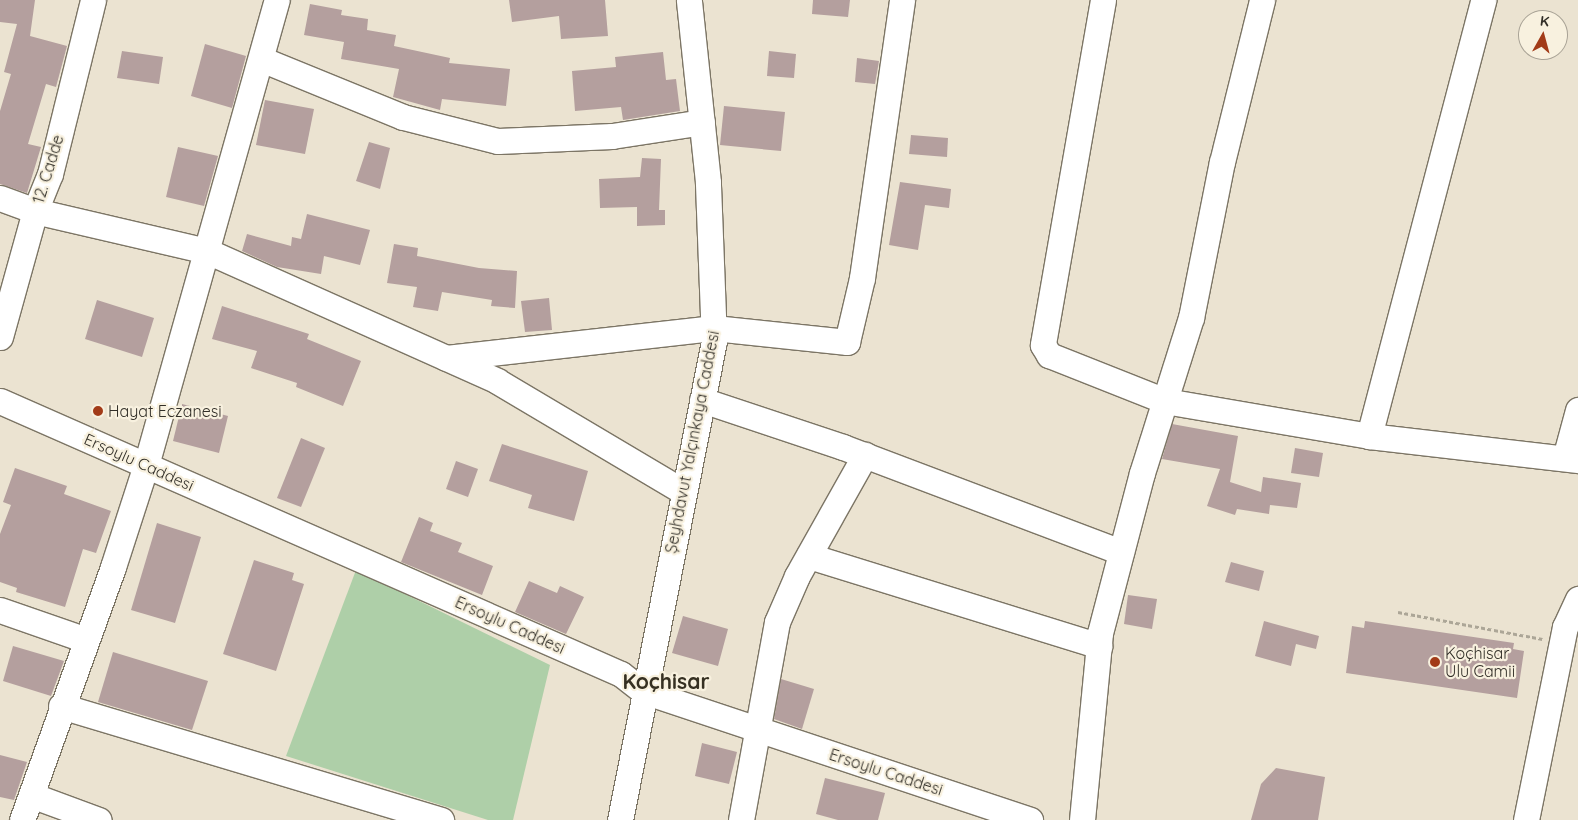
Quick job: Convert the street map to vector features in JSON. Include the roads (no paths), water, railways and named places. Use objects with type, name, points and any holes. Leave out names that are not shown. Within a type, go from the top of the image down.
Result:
[{"type":"street","name":"12. Cadde","points":[[0,337],[35,210],[50,174],[93,0]]},
{"type":"street","points":[[22,820],[146,465],[277,0]]},
{"type":"street","name":"Şeyhdavut Yalçınkaya Caddesi","points":[[620,820],[702,400],[714,328],[708,182],[689,0]]},
{"type":"street","points":[[446,358],[714,328],[847,342],[862,278],[902,0]]},
{"type":"street","points":[[1103,0],[1043,345],[1050,356],[1165,401],[1370,436],[1571,459],[1578,410]]},
{"type":"street","points":[[1082,820],[1098,646],[1121,552],[1165,401],[1192,318],[1222,162],[1262,0]]},
{"type":"street","points":[[1370,436],[1483,0]]},
{"type":"street","points":[[261,59],[403,116],[498,141],[612,136],[702,122]]},
{"type":"street","points":[[0,198],[35,210],[207,250],[497,381],[684,492]]},
{"type":"street","points":[[702,400],[865,455],[1121,552]]},
{"type":"street","name":"Ersoylu Caddesi","points":[[0,401],[621,674],[644,691],[1030,820]]},
{"type":"street","points":[[741,820],[755,728],[777,622],[797,576],[865,455]]},
{"type":"street","points":[[809,556],[1098,646]]},
{"type":"street","points":[[1526,820],[1562,642],[1578,599]]},
{"type":"street","points":[[0,610],[86,640]]},
{"type":"street","points":[[62,706],[441,820]]},
{"type":"street","points":[[31,795],[99,820]]},
{"type":"place","name":"Hayat Eczanesi","points":[[98,411]]},
{"type":"place","name":"Koçhisar Ulu Camii","points":[[1435,662]]},
{"type":"district","name":"Koçhisar","points":[[666,681]]}]
